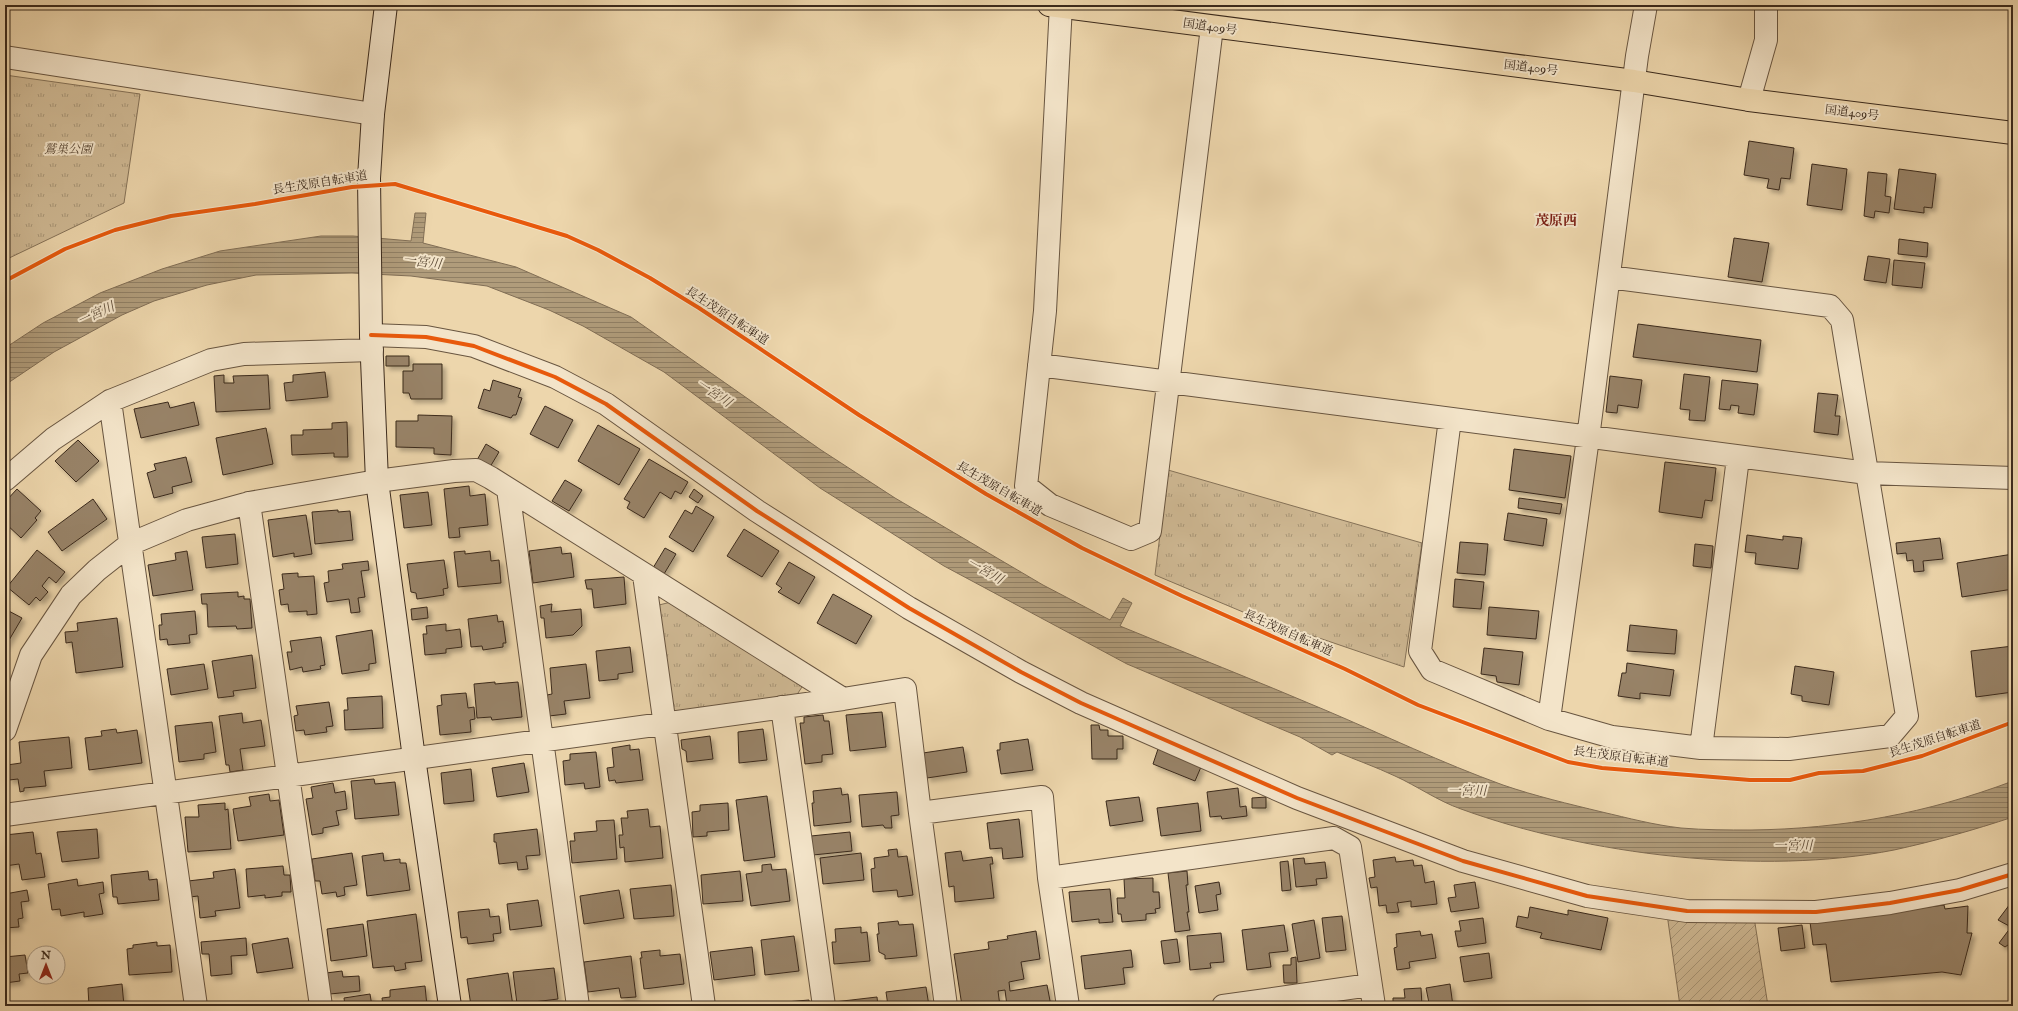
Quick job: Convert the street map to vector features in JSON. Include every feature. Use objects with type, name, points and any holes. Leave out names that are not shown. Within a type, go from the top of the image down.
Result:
[{"type":"highway","name":"国道409号","points":[[1057,6],[1212,28],[1634,81],[1749,100],[2013,133]]},
{"type":"street","points":[[386,5],[373,114],[369,178],[371,343],[378,481],[414,758],[450,1006]]},
{"type":"street","points":[[1549,719],[1588,438],[1634,81],[1646,5]]},
{"type":"street","points":[[1749,100],[1766,40],[1766,5]]},
{"type":"street","points":[[1057,6],[1052,190],[1045,311],[1026,486],[1050,505],[1131,539],[1150,530],[1212,28]]},
{"type":"street","points":[[5,58],[137,76],[373,114]]},
{"type":"street","points":[[1450,419],[1420,651],[1432,670],[1549,719],[1612,737],[1701,748],[1789,749],[1890,736],[1907,716],[1842,320],[1830,306],[1609,277]]},
{"type":"street","points":[[5,480],[53,439],[110,401],[211,360],[244,354],[426,337],[474,346],[556,377],[606,404],[757,510],[909,608],[1021,672],[1081,703],[1297,798],[1463,860],[1587,896],[1687,911],[1816,912],[1890,903],[1960,890],[2013,874]]},
{"type":"street","points":[[1040,365],[1738,458],[1867,473],[2013,478]]},
{"type":"street","points":[[110,401],[196,1006]]},
{"type":"street","points":[[1701,748],[1738,458]]},
{"type":"street","points":[[5,730],[31,655],[72,595],[97,570],[130,544],[187,520],[249,503],[378,481],[454,471],[476,470],[843,699]]},
{"type":"street","points":[[508,489],[578,1006]]},
{"type":"street","points":[[249,503],[321,1006]]},
{"type":"street","points":[[644,575],[704,1006]]},
{"type":"street","points":[[5,814],[843,699],[905,689],[946,1006]]},
{"type":"street","points":[[782,707],[824,1006]]},
{"type":"street","points":[[920,813],[1042,797],[1049,878],[1068,1006]]},
{"type":"street","points":[[1049,878],[1334,838],[1350,847],[1372,996],[1223,1006]]},
{"type":"green space","name":"鷲巣公園","points":[[5,75],[140,94],[124,203],[5,260]]},
{"type":"green space","points":[[1168,470],[1422,543],[1404,667],[1243,612],[1155,575]]},
{"type":"green space","points":[[671,602],[804,684],[796,696],[677,714],[669,704],[655,606]]},
{"type":"green space","points":[[1667,914],[1754,917],[1768,1006],[1680,1006]]},
{"type":"water","name":"一宮川","points":[[415,213],[426,213],[423,243],[516,267],[631,317],[821,450],[895,498],[1043,585],[1110,620],[1123,598],[1132,603],[1120,626],[1299,699],[1435,758],[1503,785],[1565,803],[1671,827],[1742,830],[1785,829],[1818,826],[1884,817],[1949,802],[2013,781],[2013,817],[1924,843],[1894,850],[1843,858],[1788,861],[1732,861],[1619,849],[1563,838],[1510,825],[1461,809],[1444,802],[1388,773],[1337,752],[1332,755],[1300,737],[1127,664],[944,566],[820,488],[664,372],[583,326],[549,310],[487,286],[411,276],[352,273],[256,275],[207,285],[154,301],[122,315],[54,352],[5,385],[5,348],[43,323],[100,293],[162,269],[220,251],[321,236],[353,236],[411,241]]},
{"type":"building","points":[[1749,141],[1794,148],[1790,179],[1781,178],[1779,190],[1767,188],[1769,179],[1744,175]]},
{"type":"building","points":[[1812,164],[1847,169],[1842,210],[1807,205]]},
{"type":"building","points":[[1899,169],[1936,174],[1932,208],[1924,207],[1924,213],[1894,209]]},
{"type":"building","points":[[1868,172],[1887,174],[1885,196],[1891,197],[1889,213],[1875,211],[1874,218],[1864,216]]},
{"type":"building","points":[[1734,238],[1769,243],[1762,282],[1728,277]]},
{"type":"building","points":[[1899,239],[1928,243],[1927,257],[1898,254]]},
{"type":"building","points":[[1868,256],[1890,259],[1886,283],[1864,280]]},
{"type":"building","points":[[1894,260],[1925,263],[1922,288],[1892,285]]},
{"type":"building","points":[[1638,324],[1761,340],[1757,372],[1633,357]]},
{"type":"building","points":[[386,356],[409,356],[409,366],[386,366]]},
{"type":"building","points":[[413,364],[442,364],[442,399],[411,399],[409,393],[403,393],[403,371],[413,371]]},
{"type":"building","points":[[325,372],[328,397],[286,401],[284,383],[293,382],[293,375]]},
{"type":"building","points":[[1684,374],[1710,377],[1705,421],[1689,420],[1690,410],[1680,409]]},
{"type":"building","points":[[224,375],[224,383],[234,383],[233,376],[268,375],[270,409],[216,412],[214,376]]},
{"type":"building","points":[[1610,376],[1642,380],[1638,408],[1618,405],[1617,413],[1606,412]]},
{"type":"building","points":[[493,380],[521,389],[518,397],[522,398],[516,415],[513,415],[511,418],[478,408],[484,389],[490,391]]},
{"type":"building","points":[[1722,380],[1758,384],[1754,415],[1738,413],[1739,406],[1731,405],[1730,410],[1719,409]]},
{"type":"building","points":[[1818,393],[1838,395],[1835,416],[1840,416],[1838,435],[1814,432]]},
{"type":"building","points":[[168,402],[170,408],[194,402],[199,425],[141,438],[134,409]]},
{"type":"building","points":[[545,406],[573,420],[558,448],[530,434]]},
{"type":"building","points":[[418,415],[452,416],[451,455],[434,454],[434,448],[396,447],[396,421],[418,421]]},
{"type":"building","points":[[347,422],[348,457],[334,457],[334,453],[292,455],[291,435],[303,435],[303,430],[332,429],[332,423]]},
{"type":"building","points":[[598,425],[640,449],[619,485],[578,461]]},
{"type":"building","points":[[266,428],[273,464],[223,475],[216,438]]},
{"type":"building","points":[[78,440],[99,461],[76,482],[55,461]]},
{"type":"building","points":[[486,444],[499,452],[490,467],[477,460]]},
{"type":"building","points":[[1514,449],[1571,456],[1565,498],[1509,490]]},
{"type":"building","points":[[186,457],[192,482],[172,487],[173,493],[154,498],[147,473],[156,470],[154,464]]},
{"type":"building","points":[[649,459],[688,482],[681,494],[675,491],[671,499],[660,492],[644,518],[627,508],[630,502],[624,499]]},
{"type":"building","points":[[1665,462],[1716,468],[1712,501],[1705,500],[1702,518],[1659,512]]},
{"type":"building","points":[[565,480],[582,490],[569,511],[552,501]]},
{"type":"building","points":[[469,486],[470,496],[485,494],[488,525],[459,528],[460,537],[449,538],[444,489]]},
{"type":"building","points":[[17,489],[41,511],[35,518],[37,520],[21,538],[5,523],[5,502]]},
{"type":"building","points":[[694,489],[703,496],[698,503],[689,497]]},
{"type":"building","points":[[428,492],[432,525],[404,528],[400,495]]},
{"type":"building","points":[[1519,498],[1562,504],[1560,514],[1518,508]]},
{"type":"building","points":[[93,499],[107,519],[62,551],[48,532]]},
{"type":"building","points":[[696,506],[714,517],[693,552],[669,537],[685,510],[692,514]]},
{"type":"building","points":[[338,510],[338,512],[350,511],[353,540],[315,544],[312,512]]},
{"type":"building","points":[[1508,513],[1547,519],[1543,546],[1504,540]]},
{"type":"building","points":[[306,515],[312,554],[294,557],[294,553],[273,557],[268,520]]},
{"type":"building","points":[[744,529],[779,551],[762,577],[727,556]]},
{"type":"building","points":[[235,534],[238,564],[206,568],[202,537]]},
{"type":"building","points":[[1747,535],[1783,540],[1783,536],[1802,538],[1798,569],[1755,564],[1756,553],[1745,552]]},
{"type":"building","points":[[1940,538],[1943,559],[1923,561],[1924,571],[1914,572],[1913,560],[1907,561],[1906,553],[1897,554],[1896,543]]},
{"type":"building","points":[[1460,542],[1488,544],[1485,575],[1457,573]]},
{"type":"building","points":[[1695,544],[1713,546],[1711,568],[1693,566]]},
{"type":"building","points":[[561,547],[562,554],[571,553],[574,577],[533,583],[529,551]]},
{"type":"building","points":[[665,548],[676,554],[664,574],[653,568]]},
{"type":"building","points":[[37,550],[65,572],[56,583],[49,577],[42,586],[48,592],[40,601],[36,597],[29,605],[7,587]]},
{"type":"building","points":[[187,551],[193,590],[153,596],[148,565],[176,560],[175,553]]},
{"type":"building","points":[[465,551],[465,554],[490,551],[491,561],[499,560],[501,583],[458,587],[454,552]]},
{"type":"building","points":[[2013,554],[2013,589],[1962,597],[1957,563]]},
{"type":"building","points":[[444,560],[448,588],[443,589],[444,595],[417,599],[416,593],[411,592],[407,564]]},
{"type":"building","points":[[368,561],[369,570],[361,571],[365,597],[358,598],[360,612],[351,613],[349,599],[327,602],[324,583],[329,582],[328,571],[343,569],[342,564]]},
{"type":"building","points":[[789,562],[815,577],[799,604],[778,592],[782,588],[776,584]]},
{"type":"building","points":[[298,573],[298,577],[314,576],[317,614],[307,615],[307,611],[289,612],[288,604],[281,605],[279,590],[284,589],[282,574]]},
{"type":"building","points":[[624,577],[626,604],[594,608],[592,589],[587,589],[585,580]]},
{"type":"building","points":[[1455,579],[1484,582],[1481,609],[1453,607]]},
{"type":"building","points":[[238,592],[238,597],[244,596],[244,599],[250,599],[252,628],[237,629],[236,626],[208,627],[207,604],[202,604],[201,594]]},
{"type":"building","points":[[833,594],[872,616],[856,644],[817,623]]},
{"type":"building","points":[[552,604],[551,612],[581,609],[582,626],[573,635],[546,638],[544,618],[541,618],[540,606]]},
{"type":"building","points":[[427,607],[428,618],[412,620],[411,609]]},
{"type":"building","points":[[1489,607],[1539,611],[1536,639],[1487,635]]},
{"type":"building","points":[[5,609],[22,618],[5,647]]},
{"type":"building","points":[[195,611],[197,634],[189,635],[190,643],[168,645],[167,639],[160,640],[159,625],[162,625],[161,614]]},
{"type":"building","points":[[497,615],[498,622],[503,621],[506,643],[503,643],[503,647],[483,650],[482,646],[471,647],[468,619]]},
{"type":"building","points":[[117,618],[123,667],[76,673],[72,642],[66,643],[65,632],[78,631],[77,623]]},
{"type":"building","points":[[446,624],[446,631],[460,629],[462,647],[446,649],[446,653],[425,655],[423,634],[427,634],[426,626]]},
{"type":"building","points":[[1630,625],[1677,630],[1675,654],[1627,651]]},
{"type":"building","points":[[372,630],[376,663],[369,664],[369,670],[342,674],[336,636]]},
{"type":"building","points":[[321,637],[325,665],[320,666],[321,669],[303,672],[302,667],[290,670],[287,652],[292,652],[290,641]]},
{"type":"building","points":[[2013,646],[2013,692],[1976,697],[1971,651]]},
{"type":"building","points":[[630,647],[633,672],[618,674],[618,679],[599,681],[596,651]]},
{"type":"building","points":[[1484,648],[1523,652],[1519,685],[1497,682],[1496,676],[1481,674]]},
{"type":"building","points":[[252,655],[256,688],[233,691],[234,696],[218,698],[212,661]]},
{"type":"building","points":[[1627,663],[1674,670],[1670,696],[1640,693],[1640,699],[1618,696],[1622,673],[1626,673]]},
{"type":"building","points":[[204,664],[208,689],[171,695],[167,669]]},
{"type":"building","points":[[586,664],[590,698],[564,701],[566,714],[549,716],[547,695],[552,694],[550,668]]},
{"type":"building","points":[[1795,666],[1834,672],[1829,705],[1802,701],[1802,696],[1791,694]]},
{"type":"building","points":[[495,682],[495,684],[518,682],[522,717],[492,720],[491,717],[477,718],[474,684]]},
{"type":"building","points":[[466,693],[468,708],[474,707],[475,719],[470,720],[471,732],[440,735],[437,706],[442,705],[441,695]]},
{"type":"building","points":[[382,696],[383,728],[345,730],[344,710],[348,710],[347,698]]},
{"type":"building","points":[[329,702],[333,726],[326,727],[327,732],[305,735],[304,730],[296,731],[294,716],[298,715],[296,706]]},
{"type":"building","points":[[882,712],[886,747],[850,751],[846,715]]},
{"type":"building","points":[[242,713],[243,723],[261,720],[265,746],[240,749],[243,770],[230,772],[229,765],[226,765],[219,716]]},
{"type":"building","points":[[823,715],[824,721],[829,721],[833,754],[822,755],[822,762],[805,764],[800,723],[804,723],[804,717]]},
{"type":"building","points":[[212,722],[216,752],[204,754],[204,759],[179,762],[175,726]]},
{"type":"building","points":[[1091,725],[1099,725],[1100,730],[1108,730],[1108,736],[1123,736],[1123,749],[1117,749],[1117,759],[1092,759]]},
{"type":"building","points":[[116,729],[117,733],[137,730],[142,763],[89,770],[85,738],[102,736],[101,731]]},
{"type":"building","points":[[763,729],[767,760],[739,763],[738,732]]},
{"type":"building","points":[[710,736],[713,759],[687,762],[686,751],[682,749],[681,740]]},
{"type":"building","points":[[69,737],[72,768],[44,771],[46,786],[24,788],[24,791],[20,792],[18,779],[9,780],[7,765],[21,763],[19,742]]},
{"type":"building","points":[[1028,739],[1033,770],[1001,774],[997,750],[1000,750],[1000,743]]},
{"type":"building","points":[[630,745],[630,750],[639,749],[643,780],[616,783],[615,780],[609,781],[607,768],[614,767],[612,748]]},
{"type":"building","points":[[963,747],[967,772],[927,778],[923,753]]},
{"type":"building","points":[[1158,749],[1201,767],[1195,781],[1153,764]]},
{"type":"building","points":[[596,752],[600,787],[585,789],[584,783],[565,785],[563,761],[570,760],[570,754]]},
{"type":"building","points":[[524,763],[529,792],[497,797],[492,768]]},
{"type":"building","points":[[471,769],[474,801],[444,804],[441,773]]},
{"type":"building","points":[[374,779],[375,784],[395,782],[399,815],[355,819],[351,781]]},
{"type":"building","points":[[333,783],[335,793],[345,791],[347,809],[336,811],[339,825],[323,828],[323,833],[312,835],[306,799],[313,798],[311,787]]},
{"type":"building","points":[[841,788],[842,795],[848,794],[851,822],[814,826],[812,803],[814,803],[813,791]]},
{"type":"building","points":[[1238,788],[1240,807],[1246,806],[1247,816],[1222,819],[1221,816],[1210,817],[1207,792]]},
{"type":"building","points":[[897,792],[899,815],[891,816],[892,828],[885,828],[883,825],[862,827],[859,795]]},
{"type":"building","points":[[269,794],[270,801],[279,800],[284,835],[238,841],[233,809],[251,806],[249,797]]},
{"type":"building","points":[[767,796],[775,857],[744,861],[736,800]]},
{"type":"building","points":[[1139,797],[1143,821],[1110,826],[1106,801]]},
{"type":"building","points":[[1266,797],[1266,808],[1252,808],[1252,798]]},
{"type":"building","points":[[225,803],[225,810],[228,809],[231,849],[188,852],[185,817],[199,817],[198,805]]},
{"type":"building","points":[[728,803],[729,830],[707,832],[707,836],[693,837],[692,812],[700,811],[700,805]]},
{"type":"building","points":[[1198,803],[1201,831],[1161,836],[1157,808]]},
{"type":"building","points":[[648,809],[650,827],[660,826],[663,858],[625,862],[624,847],[620,848],[619,835],[623,835],[621,818],[628,818],[627,811]]},
{"type":"building","points":[[1019,819],[1023,857],[1003,859],[1002,848],[990,849],[987,823]]},
{"type":"building","points":[[614,820],[617,859],[572,863],[570,841],[575,841],[574,833],[597,831],[596,821]]},
{"type":"building","points":[[97,829],[99,858],[62,862],[57,832]]},
{"type":"building","points":[[537,829],[540,855],[526,856],[528,869],[518,870],[517,862],[499,864],[496,842],[494,842],[494,834]]},
{"type":"building","points":[[33,832],[36,854],[41,853],[45,877],[22,880],[19,864],[5,866],[5,835]]},
{"type":"building","points":[[850,832],[852,851],[813,855],[811,836]]},
{"type":"building","points":[[897,849],[898,857],[907,856],[913,895],[898,897],[897,890],[873,892],[871,869],[875,868],[874,858],[889,856],[888,850]]},
{"type":"building","points":[[961,851],[963,861],[992,857],[993,864],[990,864],[994,898],[955,902],[954,886],[949,887],[945,853]]},
{"type":"building","points":[[352,853],[357,885],[344,887],[345,895],[337,897],[336,892],[322,894],[320,881],[315,881],[312,859]]},
{"type":"building","points":[[383,853],[384,861],[400,859],[400,863],[406,863],[410,890],[367,896],[362,856]]},
{"type":"building","points":[[861,853],[864,880],[823,884],[820,858]]},
{"type":"building","points":[[1395,857],[1396,862],[1413,860],[1414,866],[1422,865],[1425,883],[1434,881],[1437,904],[1411,907],[1411,901],[1397,903],[1399,912],[1387,913],[1386,905],[1379,906],[1377,887],[1371,888],[1369,878],[1375,877],[1373,860]]},
{"type":"building","points":[[1304,858],[1305,864],[1325,862],[1327,878],[1316,879],[1317,885],[1296,887],[1293,859]]},
{"type":"building","points":[[1288,861],[1291,890],[1282,891],[1280,862]]},
{"type":"building","points":[[771,864],[772,870],[786,869],[790,901],[751,906],[746,874],[762,872],[762,865]]},
{"type":"building","points":[[283,866],[284,875],[290,875],[291,892],[282,892],[282,896],[265,898],[265,895],[248,897],[246,869]]},
{"type":"building","points":[[235,869],[240,908],[215,911],[216,916],[200,918],[198,896],[190,897],[188,881],[214,878],[213,872]]},
{"type":"building","points":[[148,871],[149,880],[157,879],[159,900],[118,904],[117,897],[113,897],[111,875]]},
{"type":"building","points":[[740,871],[743,901],[703,904],[701,875]]},
{"type":"building","points":[[1187,871],[1188,885],[1186,885],[1189,912],[1187,912],[1190,930],[1175,932],[1168,873]]},
{"type":"building","points":[[1153,878],[1153,892],[1159,892],[1160,908],[1155,909],[1156,913],[1146,914],[1146,920],[1122,922],[1121,914],[1118,914],[1117,898],[1125,898],[1124,879]]},
{"type":"building","points":[[77,879],[78,886],[103,882],[104,893],[99,894],[103,914],[84,917],[84,912],[61,916],[60,909],[52,910],[48,884]]},
{"type":"building","points":[[1219,882],[1221,894],[1216,895],[1218,910],[1199,913],[1195,886]]},
{"type":"building","points":[[1475,882],[1479,908],[1451,912],[1448,898],[1456,897],[1454,885]]},
{"type":"building","points":[[671,885],[674,916],[634,919],[630,889]]},
{"type":"building","points":[[1110,889],[1113,922],[1099,923],[1099,919],[1072,922],[1069,892]]},
{"type":"building","points":[[27,890],[29,901],[21,902],[23,918],[18,919],[19,927],[5,928],[5,894]]},
{"type":"building","points":[[619,890],[624,918],[584,924],[580,896]]},
{"type":"building","points":[[538,900],[542,926],[510,930],[507,904]]},
{"type":"building","points":[[2013,900],[2013,950],[2008,945],[2005,947],[1999,943],[2011,927],[1998,920]]},
{"type":"building","points":[[1944,905],[1945,909],[1968,906],[1967,933],[1972,933],[1961,975],[1942,972],[1831,982],[1826,944],[1813,945],[1810,922]]},
{"type":"building","points":[[1530,907],[1568,915],[1568,910],[1608,918],[1601,950],[1540,938],[1542,933],[1516,927],[1518,916],[1528,918]]},
{"type":"building","points":[[489,909],[490,917],[499,916],[501,933],[493,934],[494,941],[468,944],[467,937],[461,938],[458,912]]},
{"type":"building","points":[[416,914],[422,961],[405,963],[406,969],[395,971],[394,966],[373,968],[367,921]]},
{"type":"building","points":[[1342,916],[1346,950],[1326,952],[1322,918]]},
{"type":"building","points":[[1483,918],[1486,943],[1458,947],[1455,931],[1461,931],[1459,921]]},
{"type":"building","points":[[1314,920],[1320,958],[1298,962],[1292,924]]},
{"type":"building","points":[[898,921],[899,925],[913,924],[917,956],[885,959],[885,955],[879,952],[877,934],[879,934],[878,923]]},
{"type":"building","points":[[363,924],[367,956],[331,961],[327,929]]},
{"type":"building","points":[[1284,925],[1288,951],[1269,953],[1271,967],[1247,970],[1242,930]]},
{"type":"building","points":[[1802,925],[1805,948],[1781,951],[1778,928]]},
{"type":"building","points":[[861,927],[861,933],[867,932],[870,961],[834,964],[832,942],[836,942],[835,929]]},
{"type":"building","points":[[1036,931],[1040,959],[1021,962],[1024,979],[1009,982],[1010,991],[1047,985],[1051,1006],[1007,1006],[1005,990],[998,991],[1000,1006],[962,1006],[954,954],[989,949],[988,942],[1008,939],[1007,936]]},
{"type":"building","points":[[1420,931],[1421,936],[1432,934],[1436,958],[1409,962],[1410,968],[1397,970],[1394,948],[1397,947],[1396,934]]},
{"type":"building","points":[[1221,933],[1224,962],[1210,963],[1211,968],[1190,970],[1187,936]]},
{"type":"building","points":[[794,936],[799,971],[765,975],[761,940]]},
{"type":"building","points":[[246,938],[247,955],[231,956],[232,974],[211,976],[209,954],[202,954],[201,942]]},
{"type":"building","points":[[288,938],[293,968],[257,973],[252,944]]},
{"type":"building","points":[[1177,939],[1180,962],[1164,964],[1161,941]]},
{"type":"building","points":[[157,942],[157,946],[170,945],[172,972],[129,975],[127,949],[133,948],[133,945]]},
{"type":"building","points":[[752,947],[755,975],[714,980],[710,952]]},
{"type":"building","points":[[660,950],[660,956],[680,954],[684,984],[644,989],[640,958],[642,958],[641,952]]},
{"type":"building","points":[[1131,950],[1133,967],[1123,968],[1125,984],[1085,989],[1081,956]]},
{"type":"building","points":[[1489,953],[1492,978],[1464,982],[1460,957]]},
{"type":"building","points":[[25,955],[26,973],[19,974],[20,981],[5,983],[5,957]]},
{"type":"building","points":[[631,956],[636,997],[621,998],[619,988],[588,992],[584,962]]},
{"type":"building","points":[[1296,957],[1297,983],[1284,983],[1283,965],[1291,965],[1291,958]]},
{"type":"building","points":[[554,968],[558,999],[517,1004],[513,972]]},
{"type":"building","points":[[342,971],[343,977],[359,976],[360,991],[330,994],[326,973]]},
{"type":"building","points":[[508,973],[513,1006],[471,1006],[467,979]]},
{"type":"building","points":[[122,984],[124,1006],[89,1006],[88,988]]},
{"type":"building","points":[[1450,984],[1453,1006],[1431,1006],[1426,988]]},
{"type":"building","points":[[425,986],[427,1006],[383,1006],[382,998],[390,997],[390,990]]},
{"type":"building","points":[[926,987],[929,1006],[888,1006],[886,992]]},
{"type":"building","points":[[1421,988],[1422,1006],[1393,1006],[1393,998],[1405,998],[1404,989]]},
{"type":"building","points":[[370,994],[372,1006],[345,1006],[344,998]]},
{"type":"building","points":[[877,997],[878,1006],[834,1006],[834,1002]]},
{"type":"building","points":[[809,1000],[809,1006],[774,1006],[774,1003]]},
{"type":"building","points":[[1344,1001],[1345,1006],[1307,1006]]},
{"type":"cycle path","name":"長生茂原自転車道","points":[[5,281],[65,249],[115,230],[171,216],[255,204],[352,187],[395,184],[567,236],[598,250],[650,278],[699,308],[859,415],[986,494],[1082,548],[1182,596],[1345,669],[1418,705],[1568,762],[1602,768],[1750,780],[1790,780],[1819,773],[1863,771],[1922,756],[2013,722]]},
{"type":"cycle path","points":[[371,335],[426,337],[474,346],[555,377],[606,404],[757,511],[909,608],[1021,672],[1081,703],[1297,798],[1463,861],[1587,896],[1687,911],[1816,912],[1890,903],[1960,890],[2013,874]]},
{"type":"district","name":"茂原西","points":[[1556,220]]}]
